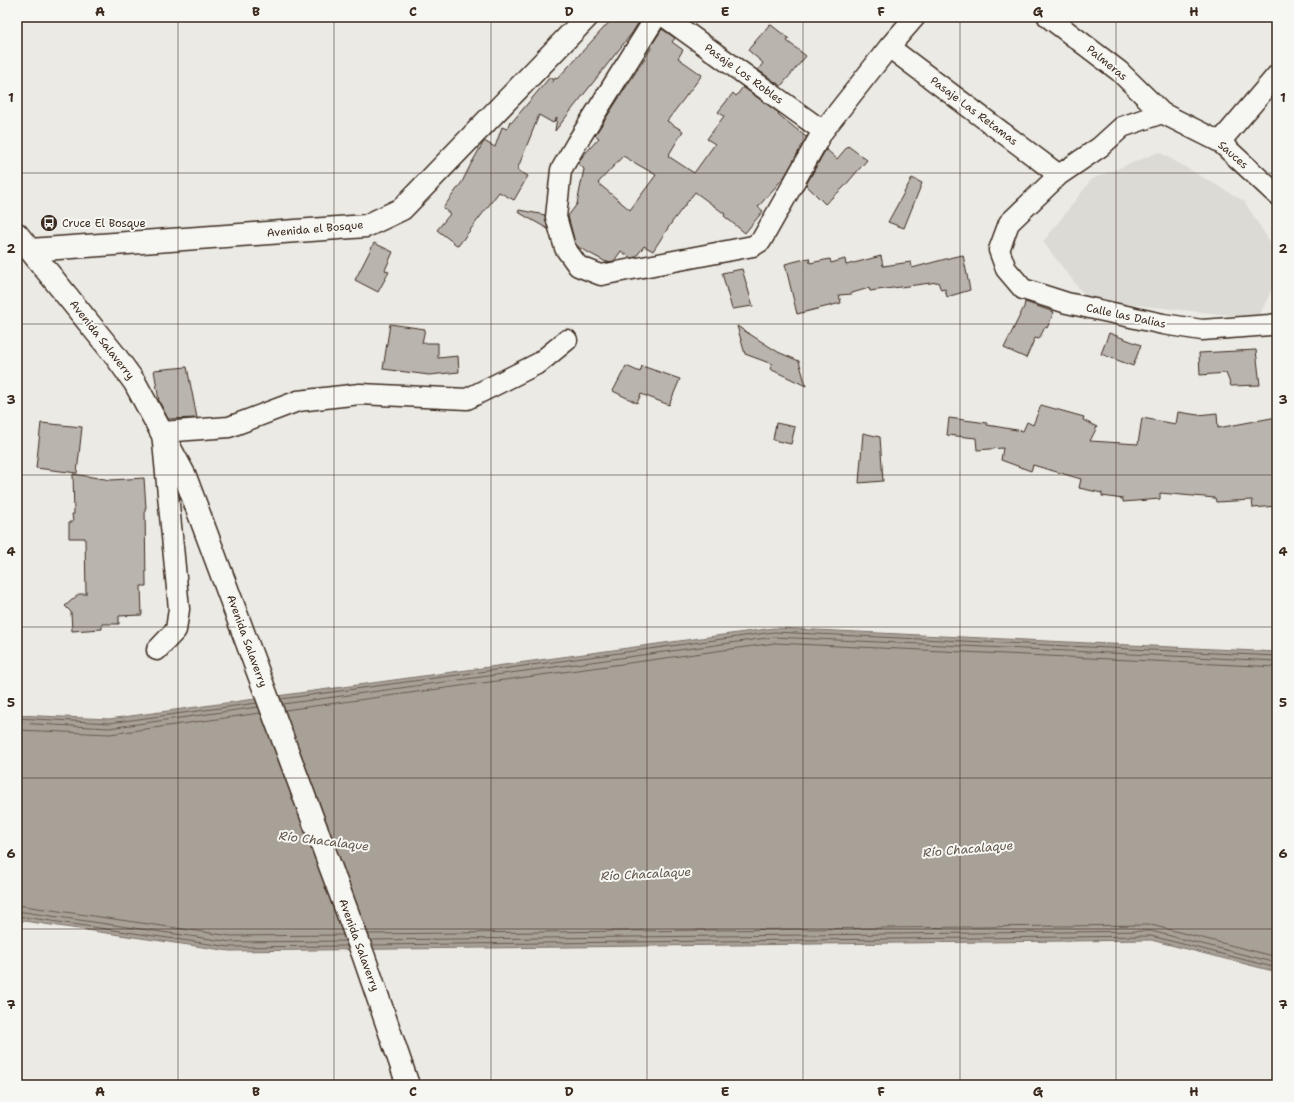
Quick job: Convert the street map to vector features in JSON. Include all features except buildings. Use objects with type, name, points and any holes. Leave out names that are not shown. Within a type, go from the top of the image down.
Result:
[{"type":"main road","name":"Avenida el Bosque","points":[[23,242],[366,226],[402,209],[587,17]]},
{"type":"main road","name":"Avenida Salaverry","points":[[23,242],[114,354],[135,383],[185,476],[364,958],[408,1085]]},
{"type":"street","points":[[656,17],[561,170],[556,221],[565,248],[578,266],[600,275],[753,246],[761,241],[823,131],[889,47],[915,17]]},
{"type":"street","name":"Pasaje Los Robles","points":[[664,17],[823,131]]},
{"type":"street","name":"Palmeras","points":[[1048,17],[1119,71],[1162,113]]},
{"type":"street","name":"Pasaje Las Retamas","points":[[889,47],[1059,175]]},
{"type":"street","points":[[1220,142],[1277,75]]},
{"type":"street","points":[[1059,175],[1100,147],[1122,127],[1162,113]]},
{"type":"street","name":"Sauces","points":[[1162,113],[1220,142],[1277,195]]},
{"type":"street","name":"Calle las Dalias","points":[[1059,175],[1009,222],[999,250],[1006,269],[1023,289],[1067,304],[1163,324],[1202,330],[1277,324]]},
{"type":"street","points":[[158,650],[176,630],[179,609],[162,432],[229,427],[298,401],[360,394],[467,399],[539,363],[567,340]]},
{"type":"shaded area","points":[[1159,152],[1244,201],[1277,253],[1277,279],[1258,318],[1088,300],[1043,242],[1092,179]]},
{"type":"water","name":"Río Chacalaque","points":[[774,628],[1277,652],[1277,972],[1151,940],[230,951],[17,920],[17,715],[109,719]]},
{"type":"place","name":"Cruce El Bosque","points":[[49,223]]}]
